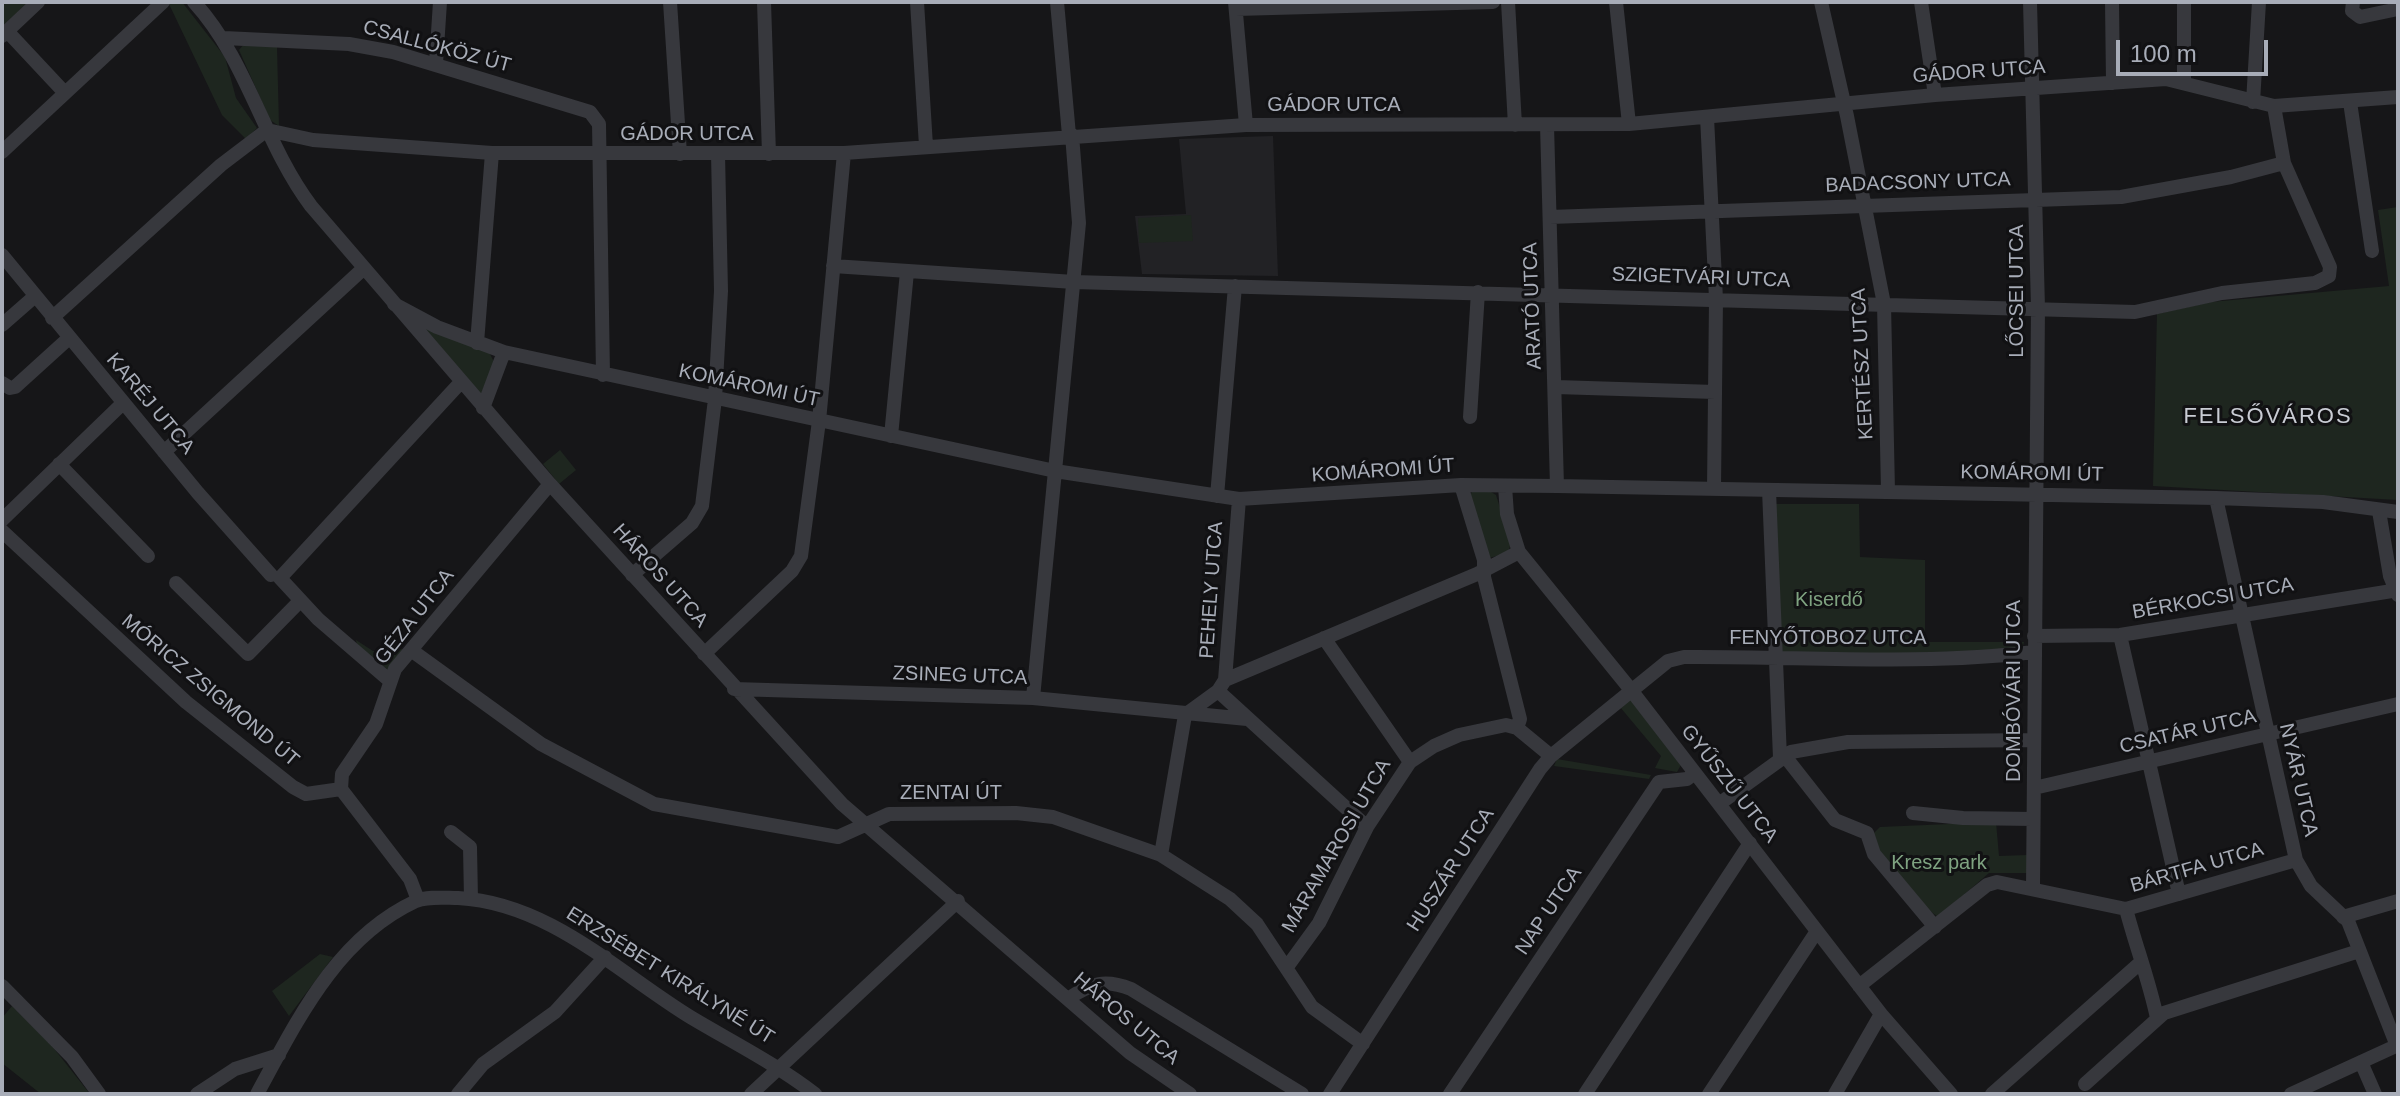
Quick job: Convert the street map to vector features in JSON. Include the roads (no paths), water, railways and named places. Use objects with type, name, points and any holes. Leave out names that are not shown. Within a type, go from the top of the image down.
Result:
[{"type":"street","points":[[38,2],[4,34],[65,93]]},
{"type":"street","points":[[2,152],[163,2]]},
{"type":"street","name":"HÁROS UTCA","points":[[194,2],[224,38],[292,180],[483,408],[734,689],[864,824],[958,901],[1130,1053],[1190,1094]]},
{"type":"street","points":[[436,63],[440,2]]},
{"type":"street","points":[[670,2],[680,154]]},
{"type":"street","points":[[764,2],[769,154]]},
{"type":"street","points":[[917,2],[926,146]]},
{"type":"street","points":[[1033,698],[1079,223],[1057,2]]},
{"type":"street","points":[[1246,125],[1236,5],[1493,2]]},
{"type":"street","points":[[1508,2],[1515,125]]},
{"type":"street","points":[[1616,2],[1629,124]]},
{"type":"street","name":"KERTÉSZ UTCA","points":[[1821,2],[1845,103],[1884,304],[1888,491]]},
{"type":"street","points":[[1921,2],[1935,95]]},
{"type":"street","name":"LŐCSEI UTCA","points":[[2030,2],[2038,308],[2034,494]]},
{"type":"street","points":[[2112,2],[2113,83]]},
{"type":"street","points":[[2184,2],[2184,81]]},
{"type":"street","points":[[2253,102],[2259,2]]},
{"type":"street","points":[[2352,6],[2360,17],[2398,9]]},
{"type":"street","name":"CSALLÓKÖZ ÚT","points":[[224,38],[349,44],[436,63],[590,112],[599,124],[603,375]]},
{"type":"street","name":"GÁDOR UTCA","points":[[267,130],[313,140],[492,153],[844,153],[1246,125],[1629,124],[1935,95],[2113,83],[2184,81],[2274,106],[2398,97]]},
{"type":"street","points":[[2350,102],[2372,251]]},
{"type":"street","points":[[2274,106],[2284,163]]},
{"type":"street","points":[[1707,117],[1716,299],[1714,489]]},
{"type":"street","name":"ARATÓ UTCA","points":[[1547,125],[1557,486]]},
{"type":"street","points":[[52,318],[221,165],[267,130]]},
{"type":"street","points":[[477,343],[492,153]]},
{"type":"street","points":[[704,654],[798,563],[804,546],[844,153]]},
{"type":"street","points":[[632,575],[698,515],[704,494],[715,399],[721,291],[718,154]]},
{"type":"street","name":"BADACSONY UTCA","points":[[1550,217],[2037,200],[2150,193],[2284,163]]},
{"type":"street","name":"SZIGETVÁRI UTCA","points":[[833,266],[1074,282],[1552,293],[2135,312],[2222,293],[2323,280],[2329,276],[2330,267],[2284,163]]},
{"type":"street","name":"KARÉJ UTCA","points":[[2,255],[164,452],[276,576],[390,681]]},
{"type":"street","points":[[164,452],[364,268]]},
{"type":"street","points":[[891,436],[907,272]]},
{"type":"street","points":[[1217,496],[1235,286]]},
{"type":"street","points":[[1470,417],[1478,292]]},
{"type":"street","points":[[2,325],[34,297]]},
{"type":"street","name":"KOMÁROMI ÚT","points":[[394,304],[477,343],[603,375],[1055,471],[1239,499],[1461,485],[1557,486],[2216,498],[2323,502],[2398,512]]},
{"type":"street","points":[[2,383],[15,387],[69,338]]},
{"type":"street","points":[[483,408],[504,352]]},
{"type":"street","points":[[276,576],[461,382]]},
{"type":"street","points":[[1556,387],[1715,392]]},
{"type":"street","points":[[2,520],[123,403]]},
{"type":"street","points":[[59,464],[148,556]]},
{"type":"street","name":"GÉZA UTCA","points":[[341,789],[342,774],[376,724],[390,681],[411,650],[550,484]]},
{"type":"street","points":[[1461,485],[1520,719],[1517,728],[1551,756]]},
{"type":"street","name":"GYŰSZŰ UTCA","points":[[1505,486],[1507,514],[1519,552],[1631,690],[1881,1014],[1951,1094]]},
{"type":"street","points":[[1769,490],[1774,656],[1782,756],[1835,820],[1867,833],[1874,854],[1935,927]]},
{"type":"street","name":"DOMBÓVÁRI UTCA","points":[[2033,887],[2034,494]]},
{"type":"street","name":"NYÁR UTCA","points":[[2216,498],[2296,860],[2311,886],[2343,917],[2397,1045]]},
{"type":"street","name":"PEHELY UTCA","points":[[1222,686],[1239,499]]},
{"type":"street","points":[[2379,511],[2390,576],[2397,592]]},
{"type":"street","name":"MÓRICZ ZSIGMOND ÚT","points":[[2,531],[186,702],[293,787],[306,794],[341,789]]},
{"type":"street","points":[[1161,855],[1185,715],[1222,686],[1519,552]]},
{"type":"street","points":[[176,583],[248,654],[300,601]]},
{"type":"street","name":"BÉRKOCSI UTCA","points":[[2034,636],[2120,635],[2397,592]]},
{"type":"street","points":[[2120,635],[2179,894]]},
{"type":"street","points":[[1324,638],[1410,762]]},
{"type":"street","name":"ZENTAI ÚT","points":[[411,650],[541,744],[654,804],[838,837],[879,816],[903,812],[1016,813],[1053,817],[1161,855],[1230,899],[1257,924],[1312,1007],[1363,1044]]},
{"type":"street","name":"FENYŐTOBOZ UTCA","points":[[1631,690],[1676,658],[1774,656],[1862,660],[1991,657],[2034,652]]},
{"type":"street","points":[[1222,686],[1247,719],[1367,827]]},
{"type":"street","name":"ZSINEG UTCA","points":[[734,689],[1033,698],[1247,719]]},
{"type":"street","name":"HUSZÁR UTCA","points":[[1330,1094],[1551,756],[1631,690]]},
{"type":"street","name":"CSATÁR UTCA","points":[[2034,788],[2398,704]]},
{"type":"street","name":"MÁRAMAROSI UTCA","points":[[1287,967],[1319,923],[1367,827],[1410,762],[1434,746],[1459,735],[1506,725],[1517,728]]},
{"type":"street","points":[[1719,804],[1782,756],[1848,742],[2034,740]]},
{"type":"street","name":"NAP UTCA","points":[[1450,1094],[1659,782],[1687,779],[1695,773]]},
{"type":"street","points":[[257,1094],[306,1006],[341,959],[373,929],[418,900],[410,879],[341,789]]},
{"type":"street","points":[[1913,813],[2033,819]]},
{"type":"street","points":[[451,832],[470,847],[471,899]]},
{"type":"street","points":[[1585,1094],[1750,843]]},
{"type":"street","name":"BÁRTFA UTCA","points":[[1859,986],[1987,885],[2008,882],[2126,909],[2296,860]]},
{"type":"street","name":"ERZSÉBET KIRÁLYNÉ ÚT","points":[[418,900],[471,899],[538,920],[605,957],[689,1016],[779,1067],[815,1094]]},
{"type":"street","points":[[751,1094],[958,901]]},
{"type":"street","points":[[2343,917],[2398,901]]},
{"type":"street","points":[[2126,909],[2140,963],[2148,975],[2157,1018]]},
{"type":"street","points":[[1709,1094],[1817,931]]},
{"type":"street","points":[[2085,1084],[2157,1018],[2359,951]]},
{"type":"street","points":[[458,1094],[483,1064],[555,1012],[605,957]]},
{"type":"street","points":[[1992,1094],[2140,963]]},
{"type":"street","points":[[1069,998],[1088,985],[1102,982],[1131,989],[1302,1094]]},
{"type":"street","points":[[2,986],[72,1057],[99,1094]]},
{"type":"street","points":[[1835,1094],[1881,1014]]},
{"type":"street","points":[[2291,1094],[2397,1045]]},
{"type":"street","points":[[197,1094],[235,1069],[279,1055]]},
{"type":"street","points":[[2361,1062],[2375,1094]]},
{"type":"district","name":"FELSŐVÁROS","points":[[2268,417]]},
{"type":"park label","name":"Kiserdő","points":[[1829,600]]},
{"type":"park label","name":"Kresz park","points":[[1939,863]]}]
